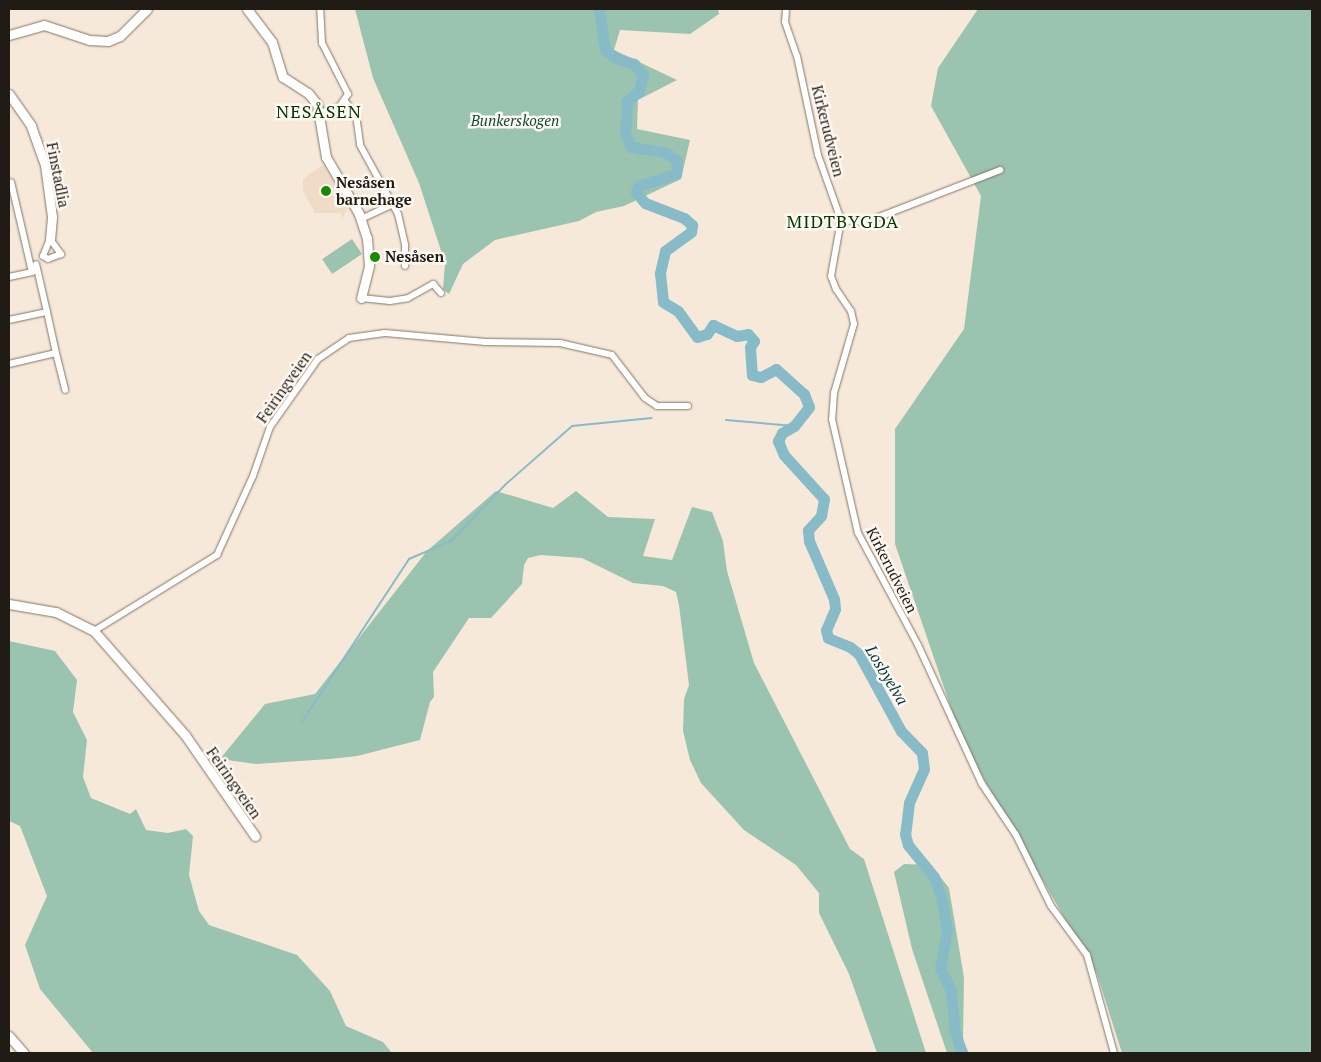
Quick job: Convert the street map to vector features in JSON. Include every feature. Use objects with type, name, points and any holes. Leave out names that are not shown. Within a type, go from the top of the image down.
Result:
[{"type":"street","points":[[9,35],[44,25],[89,40],[108,41],[120,36],[146,9]]},
{"type":"street","points":[[247,9],[272,42],[282,78],[311,95],[319,113],[326,157],[361,219],[369,254],[361,298],[390,301],[408,298],[433,284],[441,293]]},
{"type":"street","points":[[319,113],[339,108],[345,101],[347,89],[321,38],[320,9]]},
{"type":"street","name":"Kirkerudveien","points":[[786,9],[785,22],[797,56],[818,155],[841,220],[831,276],[836,289],[851,310],[854,324],[834,393],[832,419],[858,533],[918,645],[982,784],[1016,836],[1051,906],[1087,955],[1114,1053]]},
{"type":"street","name":"Finstadlia","points":[[9,94],[31,126],[42,156],[49,186],[50,239],[43,256],[48,259],[61,254],[50,239]]},
{"type":"street","points":[[345,101],[356,115],[360,145],[394,204],[405,245],[405,266]]},
{"type":"street","points":[[841,220],[866,222],[1000,170]]},
{"type":"street","points":[[11,182],[12,197],[47,312],[65,390]]},
{"type":"street","points":[[361,219],[394,204]]},
{"type":"street","points":[[9,277],[32,272],[33,266],[43,256]]},
{"type":"street","points":[[9,320],[47,312]]},
{"type":"street","name":"Feiringveien","points":[[94,631],[216,554],[253,476],[270,427],[318,359],[349,338],[385,333],[486,342],[560,343],[612,355],[645,398],[657,406],[688,406]]},
{"type":"street","points":[[9,364],[56,353]]},
{"type":"street","name":"Feiringveien","points":[[9,604],[56,612],[94,631],[185,735],[255,836]]},
{"type":"street","points":[[9,1036],[24,1053]]},
{"type":"shaded area","points":[[323,165],[349,206],[342,219],[341,213],[315,213],[303,191],[303,179]]},
{"type":"green space","name":"Bunkerskogen","points":[[355,9],[718,9],[719,14],[690,34],[620,30],[614,50],[677,80],[638,100],[637,129],[690,140],[681,179],[624,206],[596,212],[579,221],[495,240],[463,264],[449,294],[443,289],[445,263],[419,183],[373,78]]},
{"type":"green space","points":[[978,9],[1312,9],[1312,1053],[1122,1053],[1097,974],[963,743],[895,544],[895,429],[964,329],[981,196],[931,106],[938,68]]},
{"type":"green space","points":[[352,239],[362,254],[332,274],[322,259]]},
{"type":"green space","points":[[496,491],[553,508],[576,491],[608,517],[655,519],[643,556],[672,560],[692,507],[712,512],[723,541],[727,571],[754,663],[850,849],[864,859],[926,1053],[877,1053],[849,974],[819,913],[819,893],[796,865],[744,830],[701,783],[690,760],[683,731],[684,699],[689,685],[679,605],[676,592],[663,586],[633,583],[582,558],[541,555],[528,558],[524,565],[522,584],[491,618],[469,618],[433,672],[434,697],[430,702],[420,740],[357,756],[330,759],[256,764],[220,759],[265,704],[315,694],[427,551]]},
{"type":"green space","points":[[9,641],[55,651],[77,680],[73,712],[87,740],[83,777],[91,798],[130,814],[136,809],[146,830],[168,833],[186,829],[193,836],[189,875],[199,911],[209,925],[297,955],[330,991],[346,1026],[383,1042],[392,1053],[93,1053],[40,989],[25,945],[47,896],[20,826],[9,821]]},
{"type":"green space","points":[[904,864],[931,865],[949,888],[964,978],[963,1041],[969,1053],[947,1053],[912,949],[894,872]]},
{"type":"waterway","name":"Losbyelva","points":[[599,9],[605,50],[618,59],[634,64],[643,75],[639,91],[627,101],[625,134],[631,147],[667,153],[677,161],[676,174],[639,185],[636,192],[645,203],[684,218],[692,225],[691,232],[665,251],[660,273],[663,302],[678,311],[697,337],[707,334],[713,325],[737,336],[748,334],[754,341],[750,347],[752,375],[761,377],[776,369],[804,394],[809,407],[794,426],[782,433],[778,441],[784,455],[824,499],[821,516],[808,530],[809,541],[834,599],[835,609],[826,630],[828,638],[850,647],[859,654],[901,731],[922,753],[924,769],[909,803],[905,834],[908,845],[934,877],[941,896],[947,930],[940,968],[951,991],[954,1029],[962,1053]]},
{"type":"waterway","points":[[302,722],[409,559],[451,541],[506,484],[572,426],[652,418]]},
{"type":"waterway","points":[[726,420],[794,426]]},
{"type":"place","name":"Nesåsen barnehage","points":[[326,191]]},
{"type":"place","name":"Nesåsen","points":[[375,257]]},
{"type":"district","name":"NESÅSEN","points":[[319,111]]},
{"type":"district","name":"MIDTBYGDA","points":[[843,221]]}]
